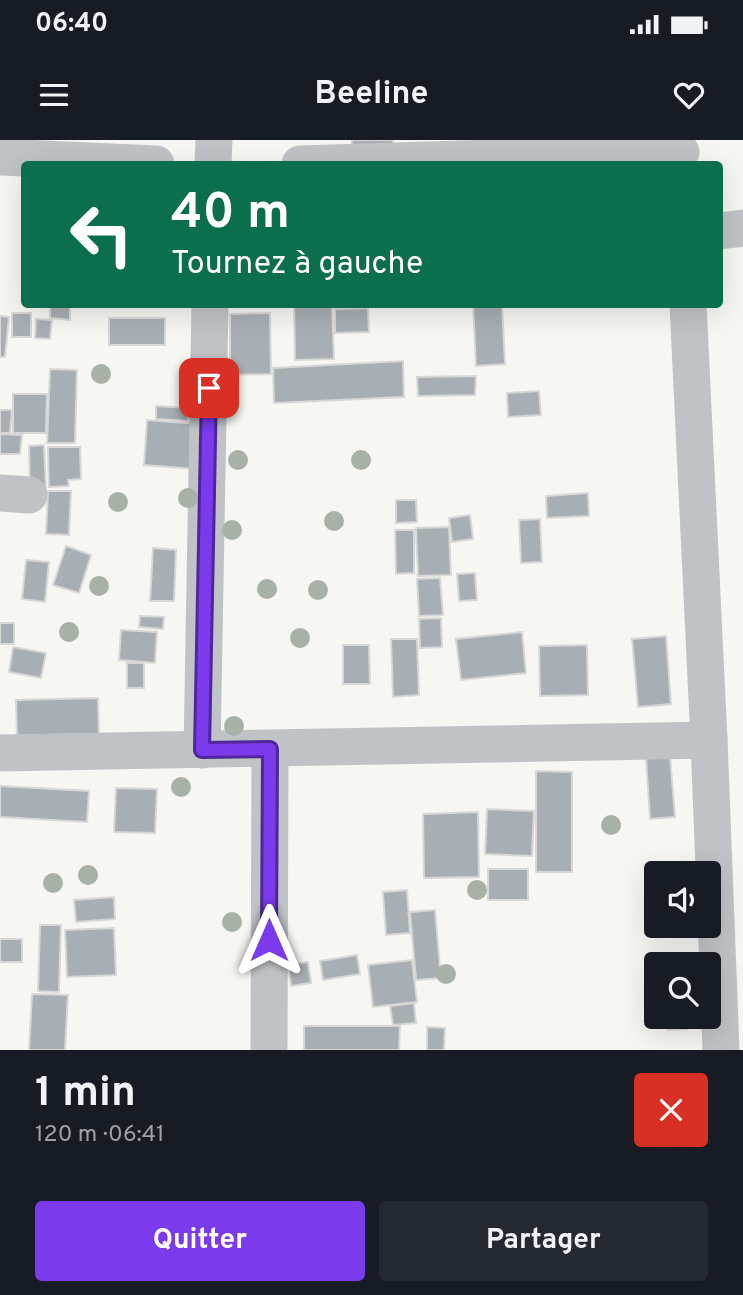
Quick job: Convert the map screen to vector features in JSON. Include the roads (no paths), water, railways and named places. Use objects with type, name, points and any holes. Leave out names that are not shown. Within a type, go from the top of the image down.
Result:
[{"type":"street","points":[[213,161],[214,140]]},
{"type":"street","points":[[395,161],[681,152]]},
{"type":"street","points":[[0,157],[89,161]]},
{"type":"street","points":[[723,230],[743,228]]},
{"type":"street","points":[[202,750],[210,308]]},
{"type":"street","points":[[688,308],[721,1050]]},
{"type":"street","points":[[0,753],[709,740]]},
{"type":"street","points":[[269,1050],[270,749]]}]
